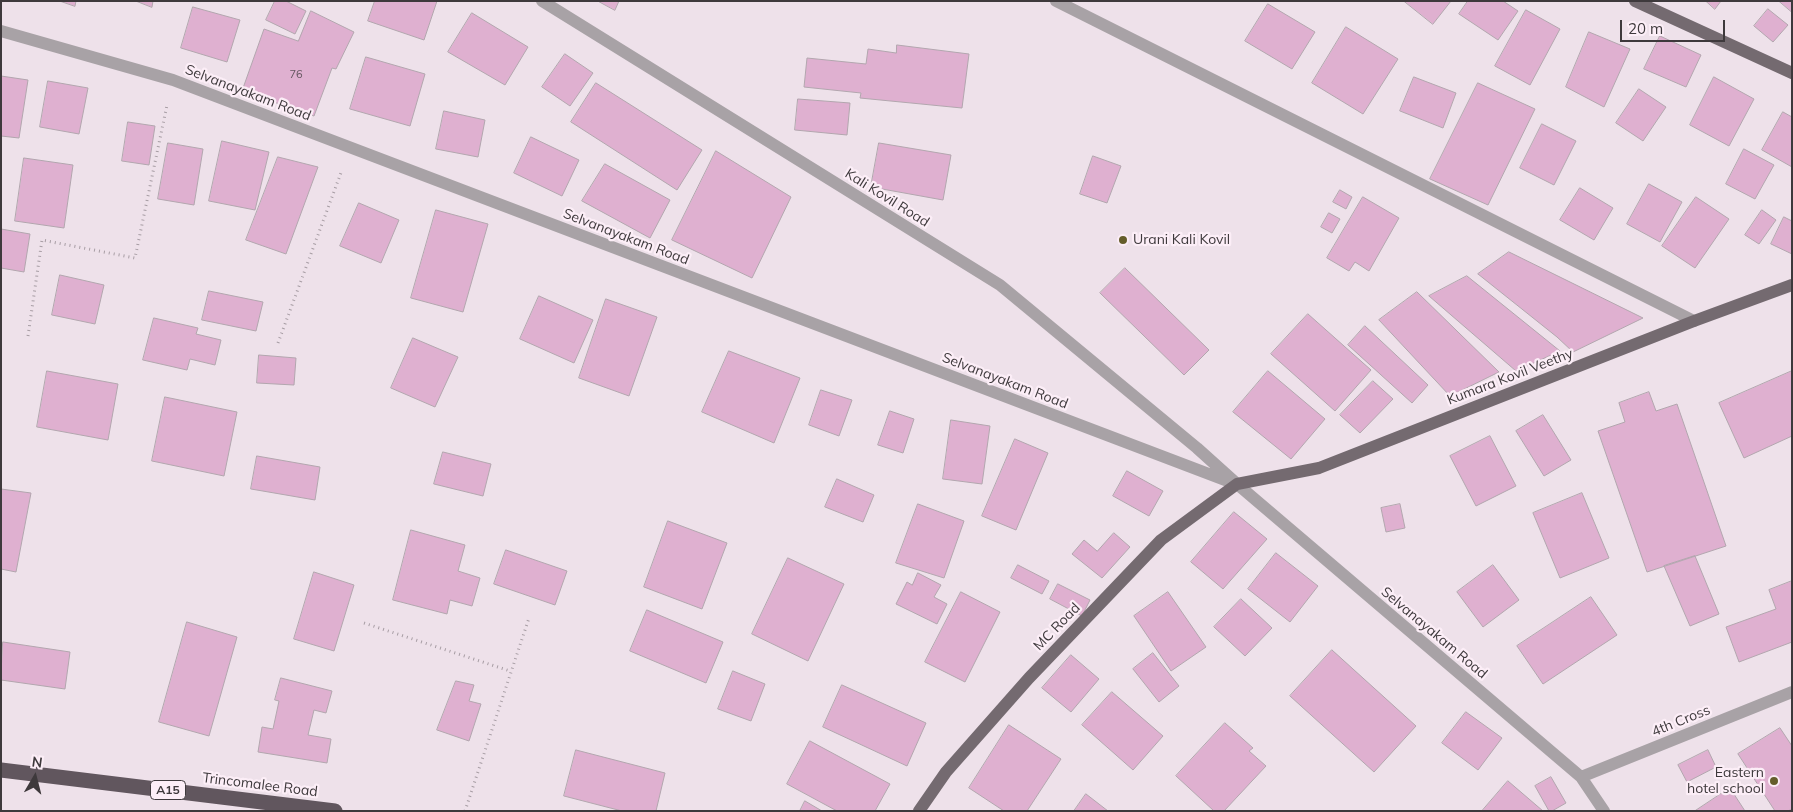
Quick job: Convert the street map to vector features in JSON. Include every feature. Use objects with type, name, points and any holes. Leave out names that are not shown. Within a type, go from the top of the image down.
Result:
[{"type":"highway","name":"Trincomalee Road","points":[[1,770],[335,811]]},
{"type":"main road","points":[[1635,1],[1790,70]]},
{"type":"main road","name":"Kumara Kovil Veethy","points":[[1236,484],[1319,468],[1694,321],[1792,285]]},
{"type":"main road","name":"MC Road","points":[[919,811],[946,772],[1022,685],[1161,540],[1236,484]]},
{"type":"street","name":"Kali Kovil Road","points":[[542,1],[1000,285],[1197,448]]},
{"type":"street","points":[[1056,1],[1694,321]]},
{"type":"street","name":"Selvanayakam Road","points":[[1,31],[173,80],[1236,484]]},
{"type":"street","name":"Selvanayakam Road","points":[[1197,448],[1236,484],[1581,778],[1604,811]]},
{"type":"street","name":"4th Cross","points":[[1581,778],[1792,692]]},
{"type":"path","points":[[28,336],[42,240],[136,258],[173,80]]},
{"type":"path","points":[[278,343],[350,148]]},
{"type":"path","points":[[465,811],[529,618]]},
{"type":"path","points":[[364,623],[510,671]]},
{"type":"building","points":[[60,1],[76,1],[75,6]]},
{"type":"building","points":[[136,1],[153,1],[152,7]]},
{"type":"building","points":[[275,1],[286,1],[306,11],[295,34],[266,20]]},
{"type":"building","points":[[375,1],[437,1],[424,40],[368,21]]},
{"type":"building","points":[[598,1],[619,1],[615,10]]},
{"type":"building","points":[[1404,1],[1451,1],[1433,24]]},
{"type":"building","points":[[1468,1],[1503,1],[1518,11],[1498,40],[1459,14]]},
{"type":"building","points":[[1706,1],[1721,1],[1715,9]]},
{"type":"building","points":[[1779,1],[1792,1],[1792,12]]},
{"type":"building","points":[[1268,4],[1315,32],[1292,69],[1245,41]]},
{"type":"building","points":[[193,7],[240,20],[227,62],[181,48]]},
{"type":"building","points":[[1768,9],[1788,25],[1773,42],[1754,26]]},
{"type":"building","points":[[1526,10],[1560,29],[1530,85],[1495,66]]},
{"type":"building","points":[[311,11],[354,32],[336,69],[332,68],[314,116],[242,91],[264,29],[298,41]]},
{"type":"building","points":[[472,13],[528,47],[505,85],[448,52]]},
{"type":"building","points":[[1346,27],[1398,59],[1363,114],[1312,83]]},
{"type":"building","points":[[1589,32],[1630,49],[1604,107],[1566,87]]},
{"type":"building","points":[[1660,36],[1701,55],[1686,87],[1644,69]]},
{"type":"building","points":[[897,45],[969,54],[962,108],[860,98],[861,93],[804,87],[807,58],[866,64],[868,49],[896,53]]},
{"type":"building","points":[[565,54],[593,73],[570,106],[542,87]]},
{"type":"building","points":[[366,57],[425,74],[410,126],[350,109]]},
{"type":"building","points":[[1,76],[28,80],[19,138],[1,136]]},
{"type":"building","points":[[1414,77],[1456,93],[1443,128],[1400,111]]},
{"type":"building","points":[[1714,77],[1754,99],[1729,146],[1690,125]]},
{"type":"building","points":[[48,81],[88,88],[79,134],[40,127]]},
{"type":"building","points":[[596,83],[702,150],[677,190],[571,122]]},
{"type":"building","points":[[1478,83],[1535,109],[1488,205],[1430,179]]},
{"type":"building","points":[[1639,89],[1666,107],[1643,141],[1616,123]]},
{"type":"building","points":[[798,99],[850,103],[847,135],[795,130]]},
{"type":"building","points":[[444,111],[485,120],[478,157],[436,149]]},
{"type":"building","points":[[1783,112],[1792,117],[1792,167],[1762,150]]},
{"type":"building","points":[[128,122],[155,126],[149,165],[122,161]]},
{"type":"building","points":[[1542,124],[1576,141],[1554,185],[1520,168]]},
{"type":"building","points":[[531,137],[579,160],[562,196],[514,173]]},
{"type":"building","points":[[222,141],[269,152],[255,210],[209,201]]},
{"type":"building","points":[[168,143],[203,149],[194,205],[158,199]]},
{"type":"building","points":[[879,143],[951,155],[943,200],[871,187]]},
{"type":"building","points":[[1744,149],[1774,165],[1755,199],[1726,184]]},
{"type":"building","points":[[716,151],[791,197],[752,278],[672,240]]},
{"type":"building","points":[[1093,156],[1121,166],[1107,203],[1080,194]]},
{"type":"building","points":[[278,157],[318,167],[286,254],[246,240]]},
{"type":"building","points":[[24,158],[73,165],[64,228],[15,221]]},
{"type":"building","points":[[605,164],[670,200],[650,238],[582,201]]},
{"type":"building","points":[[1649,184],[1682,202],[1660,242],[1627,224]]},
{"type":"building","points":[[1580,188],[1613,208],[1594,240],[1560,220]]},
{"type":"building","points":[[1340,190],[1352,197],[1346,209],[1333,202]]},
{"type":"building","points":[[1363,197],[1399,218],[1369,271],[1355,262],[1349,271],[1327,258]]},
{"type":"building","points":[[1696,197],[1729,219],[1695,268],[1662,246]]},
{"type":"building","points":[[359,203],[399,220],[381,263],[340,246]]},
{"type":"building","points":[[436,210],[488,224],[463,312],[411,298]]},
{"type":"building","points":[[1762,210],[1776,220],[1759,244],[1745,235]]},
{"type":"building","points":[[1329,213],[1340,219],[1332,233],[1321,227]]},
{"type":"building","points":[[1784,217],[1792,221],[1792,254],[1771,244]]},
{"type":"building","points":[[1,229],[30,234],[24,272],[1,268]]},
{"type":"building","points":[[1509,252],[1643,318],[1573,352],[1478,274]]},
{"type":"building","points":[[1125,268],[1209,350],[1184,375],[1100,293]]},
{"type":"building","points":[[60,275],[104,285],[95,324],[52,315]]},
{"type":"building","points":[[1467,276],[1560,351],[1516,371],[1429,296]]},
{"type":"building","points":[[209,291],[263,302],[256,331],[202,320]]},
{"type":"building","points":[[1417,292],[1499,372],[1450,396],[1379,320]]},
{"type":"building","points":[[539,296],[593,320],[574,363],[520,339]]},
{"type":"building","points":[[606,299],[657,317],[629,396],[579,378]]},
{"type":"building","points":[[1308,314],[1371,370],[1335,411],[1271,354]]},
{"type":"building","points":[[154,318],[198,328],[196,334],[221,340],[215,365],[190,359],[187,370],[143,360]]},
{"type":"building","points":[[1365,326],[1428,385],[1412,403],[1348,345]]},
{"type":"building","points":[[413,338],[458,357],[435,407],[391,388]]},
{"type":"building","points":[[729,351],[800,378],[774,443],[702,412]]},
{"type":"building","points":[[259,355],[296,358],[294,385],[257,383]]},
{"type":"building","points":[[47,371],[118,384],[108,440],[37,427]]},
{"type":"building","points":[[1268,371],[1325,419],[1291,459],[1233,412]]},
{"type":"building","points":[[1792,371],[1792,436],[1744,458],[1719,403]]},
{"type":"building","points":[[1373,381],[1393,399],[1360,433],[1340,415]]},
{"type":"building","points":[[821,390],[852,400],[839,436],[809,425]]},
{"type":"building","points":[[1649,392],[1656,411],[1677,404],[1726,546],[1647,572],[1598,431],[1625,422],[1619,403]]},
{"type":"building","points":[[165,397],[237,412],[224,476],[152,461]]},
{"type":"building","points":[[890,411],[914,419],[903,453],[878,445]]},
{"type":"building","points":[[1543,415],[1571,460],[1544,476],[1516,431]]},
{"type":"building","points":[[951,420],[990,426],[982,484],[943,479]]},
{"type":"building","points":[[1490,436],[1516,486],[1476,506],[1450,456]]},
{"type":"building","points":[[1015,439],[1048,453],[1016,530],[982,516]]},
{"type":"building","points":[[443,452],[491,464],[483,496],[434,484]]},
{"type":"building","points":[[257,456],[320,467],[315,500],[251,489]]},
{"type":"building","points":[[1127,471],[1163,491],[1149,516],[1113,496]]},
{"type":"building","points":[[837,479],[874,495],[863,522],[825,507]]},
{"type":"building","points":[[1,489],[31,493],[16,572],[1,569]]},
{"type":"building","points":[[1582,493],[1609,558],[1560,578],[1533,513]]},
{"type":"building","points":[[918,504],[964,521],[944,578],[896,563]]},
{"type":"building","points":[[1400,504],[1405,528],[1386,532],[1381,508]]},
{"type":"building","points":[[1234,512],[1267,539],[1223,589],[1191,562]]},
{"type":"building","points":[[668,521],[727,543],[702,609],[644,587]]},
{"type":"building","points":[[411,530],[465,545],[458,571],[480,578],[472,606],[450,600],[447,614],[393,600]]},
{"type":"building","points":[[1114,533],[1130,547],[1102,578],[1072,554],[1084,540],[1097,551]]},
{"type":"building","points":[[506,550],[567,571],[555,605],[494,584]]},
{"type":"building","points":[[1276,553],[1318,586],[1290,622],[1248,589]]},
{"type":"building","points":[[1695,556],[1719,614],[1690,626],[1664,566]]},
{"type":"building","points":[[788,558],[844,584],[808,661],[752,634]]},
{"type":"building","points":[[1018,565],[1049,581],[1042,594],[1011,578]]},
{"type":"building","points":[[1493,565],[1519,600],[1483,627],[1457,592]]},
{"type":"building","points":[[314,572],[354,585],[334,651],[294,639]]},
{"type":"building","points":[[918,573],[941,585],[934,597],[947,604],[937,624],[896,604],[907,582],[912,585]]},
{"type":"building","points":[[1792,581],[1792,642],[1739,662],[1726,627],[1776,609],[1769,590]]},
{"type":"building","points":[[1058,584],[1090,600],[1082,616],[1050,599]]},
{"type":"building","points":[[961,592],[1000,612],[965,682],[925,662]]},
{"type":"building","points":[[1168,592],[1206,647],[1171,671],[1134,616]]},
{"type":"building","points":[[1591,597],[1617,635],[1543,684],[1517,646]]},
{"type":"building","points":[[1241,599],[1272,628],[1245,656],[1214,627]]},
{"type":"building","points":[[647,610],[723,642],[706,683],[630,651]]},
{"type":"building","points":[[187,622],[237,637],[209,736],[159,722]]},
{"type":"building","points":[[3,642],[70,652],[65,689],[1,680]]},
{"type":"building","points":[[1332,650],[1416,726],[1374,772],[1290,696]]},
{"type":"building","points":[[1153,653],[1179,686],[1159,702],[1133,669]]},
{"type":"building","points":[[1071,655],[1099,679],[1071,712],[1042,688]]},
{"type":"building","points":[[733,671],[765,684],[751,721],[718,709]]},
{"type":"building","points":[[281,678],[332,691],[326,713],[314,710],[308,735],[331,739],[327,763],[258,752],[262,727],[273,729],[279,701],[275,700]]},
{"type":"building","points":[[456,681],[474,685],[469,701],[481,704],[469,741],[437,730]]},
{"type":"building","points":[[842,685],[926,723],[907,766],[823,727]]},
{"type":"building","points":[[1112,692],[1163,736],[1133,770],[1082,725]]},
{"type":"building","points":[[1466,712],[1502,738],[1478,770],[1442,743]]},
{"type":"building","points":[[1225,723],[1253,748],[1249,751],[1266,766],[1224,811],[1214,811],[1176,776]]},
{"type":"building","points":[[1009,725],[1061,759],[1027,811],[1004,811],[969,788]]},
{"type":"building","name":"Eastern hotel school","points":[[1780,728],[1792,746],[1792,809],[1788,811],[1775,811],[1738,754]]},
{"type":"building","points":[[810,741],[890,784],[875,811],[837,811],[787,784]]},
{"type":"building","points":[[576,750],[665,773],[656,811],[622,811],[564,796]]},
{"type":"building","points":[[1708,750],[1716,767],[1687,782],[1678,765]]},
{"type":"building","points":[[1551,777],[1566,803],[1549,811],[1535,786]]},
{"type":"building","points":[[1508,781],[1543,811],[1482,811]]},
{"type":"building","points":[[1730,788],[1745,811],[1695,811]]},
{"type":"building","points":[[1086,794],[1108,811],[1074,811]]},
{"type":"building","points":[[805,801],[822,811],[800,811]]},
{"type":"place","name":"Urani Kali Kovil","points":[[1123,240]]},
{"type":"place","name":"Eastern hotel school","points":[[1774,781]]}]
